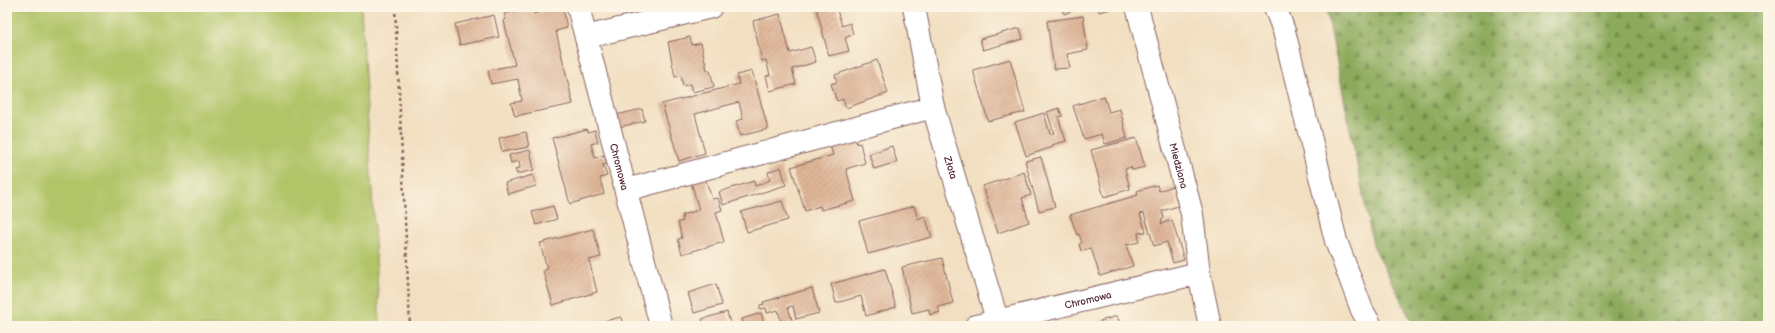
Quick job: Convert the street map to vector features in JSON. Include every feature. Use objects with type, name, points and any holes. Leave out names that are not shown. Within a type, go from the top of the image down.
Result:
[{"type":"street","name":"Chromowa","points":[[578,7],[661,326]]},
{"type":"street","points":[[586,37],[711,7]]},
{"type":"street","name":"Złota","points":[[914,7],[933,107],[998,323]]},
{"type":"street","name":"Miedziana","points":[[1136,7],[1192,214],[1200,273],[1210,326]]},
{"type":"street","points":[[1275,7],[1284,31],[1336,241],[1362,310],[1371,326]]},
{"type":"street","points":[[626,190],[933,107]]},
{"type":"street","name":"Chromowa","points":[[976,326],[998,323],[1200,273]]},
{"type":"path","points":[[395,7],[410,326]]},
{"type":"green space","points":[[7,7],[361,7],[380,326],[7,326]]},
{"type":"green space","points":[[1326,7],[1768,7],[1768,326],[1414,326],[1373,245]]},
{"type":"building","points":[[533,7],[534,14],[550,9],[551,11],[563,8],[567,28],[556,31],[573,104],[515,116],[511,103],[522,101],[518,79],[491,84],[488,70],[515,65],[504,21],[506,19],[504,14]]},
{"type":"building","points":[[816,7],[836,7],[842,26],[850,23],[853,34],[845,38],[849,51],[829,56]]},
{"type":"building","points":[[1061,7],[1082,7],[1064,14]]},
{"type":"building","points":[[1098,7],[1119,7],[1099,12]]},
{"type":"building","points":[[780,14],[790,53],[811,47],[816,62],[792,69],[796,84],[770,91],[766,76],[770,75],[766,60],[762,61],[753,21]]},
{"type":"building","points":[[494,15],[499,37],[460,45],[455,24]]},
{"type":"building","points":[[1083,16],[1088,50],[1067,54],[1070,68],[1054,69],[1047,21]]},
{"type":"building","points":[[1020,28],[1023,39],[983,50],[980,39]]},
{"type":"building","points":[[690,37],[692,45],[701,43],[707,70],[710,70],[714,87],[692,92],[690,84],[683,86],[681,76],[675,77],[668,42]]},
{"type":"building","points":[[1010,59],[1025,112],[988,121],[973,70]]},
{"type":"building","points":[[877,60],[888,93],[846,108],[843,99],[837,101],[831,84],[837,82],[835,75]]},
{"type":"building","points":[[752,71],[768,129],[740,136],[736,121],[743,119],[739,102],[695,114],[705,153],[679,161],[662,104],[739,84],[737,75]]},
{"type":"building","points":[[1104,96],[1109,112],[1120,109],[1127,138],[1105,144],[1102,134],[1084,139],[1073,106]]},
{"type":"building","points":[[1059,108],[1062,116],[1058,117],[1066,141],[1026,156],[1015,122],[1044,113],[1050,134],[1054,133],[1047,112]]},
{"type":"building","points":[[642,109],[645,121],[619,127],[616,115]]},
{"type":"building","points":[[587,129],[588,132],[595,130],[598,142],[591,144],[595,158],[604,155],[607,164],[603,165],[607,176],[600,178],[604,194],[570,204],[552,138]]},
{"type":"building","points":[[526,132],[529,147],[502,152],[499,138]]},
{"type":"building","points":[[853,132],[857,144],[860,143],[865,163],[846,169],[855,201],[821,210],[820,206],[805,211],[791,167],[833,155],[829,142]]},
{"type":"building","points":[[1136,138],[1145,167],[1132,170],[1131,167],[1125,169],[1130,189],[1104,197],[1091,150]]},
{"type":"building","points":[[892,146],[897,162],[874,169],[869,154]]},
{"type":"building","points":[[530,150],[534,170],[517,174],[515,169],[520,168],[519,161],[511,163],[509,155]]},
{"type":"building","points":[[1041,157],[1055,207],[1039,211],[1025,161]]},
{"type":"building","points":[[781,167],[786,185],[723,205],[719,192],[754,181],[755,186],[770,180],[768,172]]},
{"type":"building","points":[[1024,172],[1031,195],[1022,198],[1029,222],[998,233],[983,186]]},
{"type":"building","points":[[533,175],[536,186],[508,194],[505,183]]},
{"type":"building","points":[[705,178],[712,199],[718,198],[722,210],[716,212],[724,242],[682,254],[678,239],[682,238],[678,222],[683,221],[682,215],[699,210],[691,182]]},
{"type":"building","points":[[1157,185],[1159,191],[1173,186],[1178,206],[1162,211],[1164,218],[1162,219],[1161,224],[1172,220],[1184,260],[1173,263],[1167,242],[1154,246],[1144,213],[1140,214],[1146,232],[1138,233],[1139,242],[1126,245],[1133,266],[1100,276],[1091,248],[1081,251],[1079,244],[1082,243],[1079,234],[1077,235],[1070,215],[1138,195],[1137,191]]},
{"type":"building","points":[[782,201],[788,220],[747,232],[741,212]]},
{"type":"building","points":[[553,206],[557,219],[536,225],[532,212]]},
{"type":"building","points":[[914,206],[918,219],[925,216],[932,237],[868,254],[859,221]]},
{"type":"building","points":[[593,229],[601,257],[589,260],[597,292],[553,305],[543,271],[547,269],[540,243]]},
{"type":"building","points":[[942,258],[953,303],[938,307],[940,312],[930,315],[929,309],[912,313],[902,267]]},
{"type":"building","points":[[885,269],[896,307],[866,316],[861,296],[836,303],[831,284]]},
{"type":"building","points":[[716,284],[722,305],[694,313],[688,293]]},
{"type":"building","points":[[812,288],[819,313],[796,319],[793,306],[788,307],[793,323],[782,326],[778,310],[767,313],[766,308],[760,309],[760,305],[764,304],[763,302]]},
{"type":"building","points":[[727,312],[731,326],[704,326],[702,319]]},
{"type":"building","points":[[761,313],[765,326],[744,326],[742,319]]},
{"type":"building","points":[[1117,316],[1121,326],[1101,326],[1100,321]]},
{"type":"building","points":[[621,317],[623,326],[587,326],[587,325]]},
{"type":"building","points":[[691,322],[692,326],[680,326]]}]
